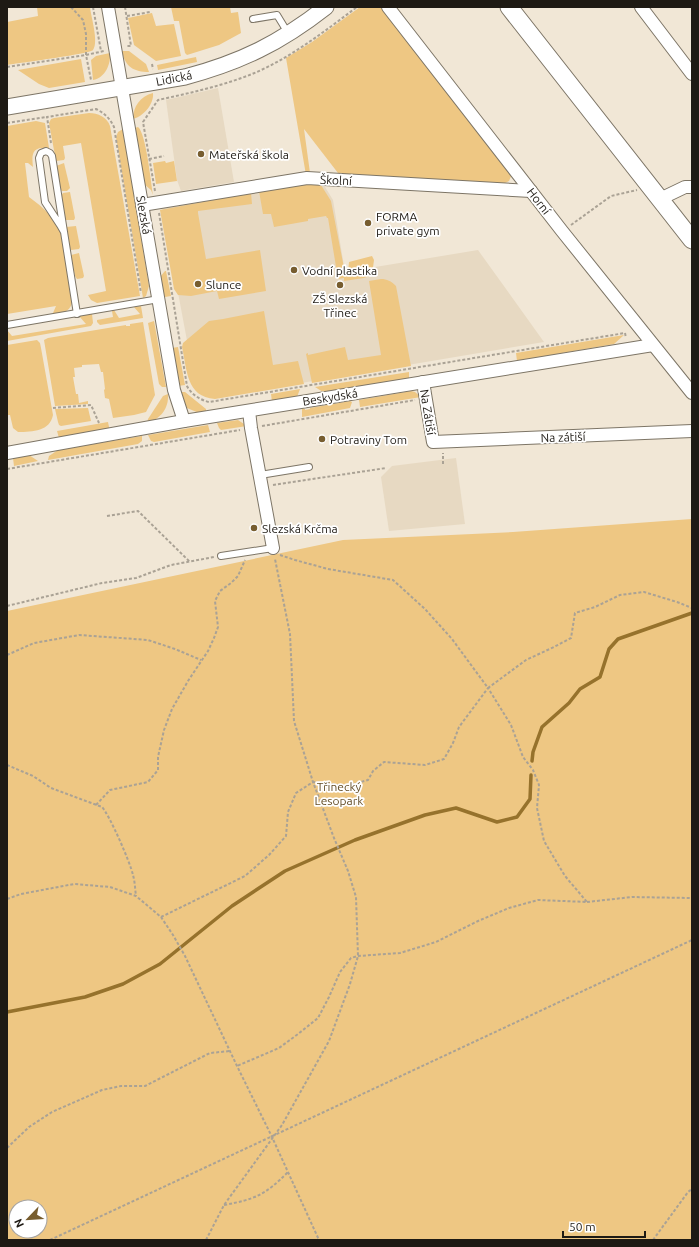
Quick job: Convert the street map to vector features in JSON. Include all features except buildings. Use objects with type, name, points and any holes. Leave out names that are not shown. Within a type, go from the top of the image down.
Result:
[{"type":"main road","points":[[509,7],[692,240]]},
{"type":"street","name":"Slezská","points":[[108,7],[174,390],[184,421]]},
{"type":"street","name":"Lidická","points":[[7,107],[185,76],[209,70],[238,60],[267,46],[289,34],[326,7]]},
{"type":"street","name":"Horní","points":[[388,7],[531,191],[692,393]]},
{"type":"street","points":[[641,7],[692,74]]},
{"type":"street","name":"Školní","points":[[142,205],[306,178],[531,191]]},
{"type":"street","points":[[655,193],[692,187]]},
{"type":"street","name":"Beskydská","points":[[7,453],[184,421],[653,345]]},
{"type":"street","name":"Na Zátiší","points":[[423,382],[433,442]]},
{"type":"street","points":[[250,410],[251,428],[273,548]]},
{"type":"street","name":"Na zátiší","points":[[433,442],[692,431]]},
{"type":"lane","points":[[253,19],[277,15],[289,34]]},
{"type":"lane","points":[[64,232],[45,202],[39,158],[41,153],[46,151],[52,156],[77,314]]},
{"type":"lane","points":[[7,325],[159,300]]},
{"type":"lane","points":[[261,481],[309,467]]},
{"type":"lane","points":[[221,556],[273,548]]},
{"type":"path","points":[[71,7],[83,20],[86,34],[86,55],[91,81]]},
{"type":"path","points":[[93,7],[101,51]]},
{"type":"path","points":[[121,48],[131,46],[125,7]]},
{"type":"path","points":[[156,198],[144,122],[158,100],[203,90],[253,74],[317,37],[357,7]]},
{"type":"path","points":[[127,16],[150,12]]},
{"type":"path","points":[[7,67],[109,50]]},
{"type":"path","points":[[152,64],[153,71]]},
{"type":"path","points":[[7,123],[96,109],[107,116],[111,121],[114,127],[142,302]]},
{"type":"path","points":[[47,117],[52,156]]},
{"type":"path","points":[[150,159],[164,156]]},
{"type":"path","points":[[569,227],[611,196],[655,193]]},
{"type":"path","points":[[158,211],[187,386],[198,398],[209,402],[625,333]]},
{"type":"path","points":[[261,426],[426,398]]},
{"type":"path","points":[[53,408],[90,405],[99,423]]},
{"type":"path","points":[[7,469],[242,429]]},
{"type":"path","points":[[261,481],[386,468]]},
{"type":"path","points":[[107,516],[138,511],[190,562]]},
{"type":"path","points":[[96,805],[110,790],[148,782],[158,770],[158,757],[164,730],[172,708],[214,638],[218,626],[216,601],[220,591],[238,576],[247,552]]},
{"type":"path","points":[[206,1240],[224,1205],[282,1125],[329,1041],[350,984],[358,956],[356,897],[348,870],[313,782],[294,721],[290,634],[273,553],[328,568],[393,580],[425,609],[452,639],[488,688],[511,725],[522,757],[533,770],[539,785],[537,808],[544,841],[565,876],[587,902]]},
{"type":"path","points":[[7,606],[102,583],[136,578],[171,565],[221,556]]},
{"type":"path","points":[[161,917],[245,876],[270,856],[286,836],[288,812],[296,793],[313,782],[347,786],[368,780],[373,771],[384,762],[425,764],[444,759],[459,728],[488,688],[526,660],[571,638],[575,613],[595,607],[620,595],[644,592],[692,608]]},
{"type":"path","points":[[7,655],[34,643],[79,635],[148,640],[201,660]]},
{"type":"path","points":[[7,764],[33,776],[51,788],[102,807],[105,810],[133,874],[136,896]]},
{"type":"path","points":[[7,899],[21,894],[74,884],[110,887],[136,896],[161,917],[185,956],[236,1066],[272,1137],[319,1240]]},
{"type":"path","points":[[236,1066],[279,1048],[318,1018],[340,972],[351,958],[358,956],[400,953],[422,947],[509,908],[538,900],[587,902],[632,897],[692,898]]},
{"type":"path","points":[[50,1240],[692,940]]},
{"type":"path","points":[[7,1148],[29,1127],[52,1112],[74,1102],[102,1090],[121,1086],[145,1086],[210,1053],[230,1051]]},
{"type":"path","points":[[224,1205],[247,1201],[259,1196],[274,1186],[288,1172]]},
{"type":"path","points":[[653,1240],[688,1192],[692,1189]]},
{"type":"shaded area","name":"Mateřská škola","points":[[218,88],[234,182],[181,191],[177,180],[166,100]]},
{"type":"shaded area","name":"ZŠ Slezská Třinec","points":[[322,182],[333,200],[345,272],[478,250],[544,342],[213,398],[194,378],[162,207],[304,183]]},
{"type":"shaded area","points":[[456,458],[465,524],[389,531],[381,477],[392,466]]},
{"type":"green space","points":[[37,7],[90,7],[95,36],[95,46],[93,50],[67,56],[7,65],[7,22],[38,16]]},
{"type":"green space","points":[[171,7],[230,7],[231,13],[238,12],[241,33],[219,45],[187,55],[185,53],[179,21],[174,21]]},
{"type":"green space","points":[[360,7],[380,7],[512,174],[509,181],[503,184],[348,176],[338,173],[304,129],[310,173],[306,175],[286,58],[312,42]]},
{"type":"green space","points":[[152,13],[156,26],[174,24],[181,56],[156,61],[134,45],[128,18]]},
{"type":"green space","points":[[122,51],[129,51],[146,64],[149,72],[131,68],[125,61]]},
{"type":"green space","points":[[110,53],[106,70],[101,76],[93,80],[91,60],[96,56]]},
{"type":"green space","points":[[196,57],[197,62],[158,70],[157,65]]},
{"type":"green space","points":[[81,59],[85,82],[49,88],[39,84],[18,70]]},
{"type":"green space","points":[[153,93],[152,101],[148,109],[133,119],[134,110],[141,99],[148,94]]},
{"type":"green space","points":[[89,113],[102,116],[107,120],[110,126],[140,296],[97,303],[91,300],[88,295],[106,291],[81,143],[63,146],[65,158],[64,160],[56,161],[49,123],[51,119],[54,118]]},
{"type":"green space","points":[[36,121],[45,123],[49,148],[40,148],[35,151],[33,154],[33,167],[28,163],[25,163],[29,197],[49,214],[63,236],[72,303],[67,311],[62,312],[53,313],[56,306],[7,314],[7,126]]},
{"type":"green space","points":[[138,127],[141,131],[146,148],[153,195],[151,190],[144,184],[135,128]]},
{"type":"green space","points":[[123,129],[149,286],[146,296],[143,298],[116,137],[118,132]]},
{"type":"green space","points":[[165,161],[166,163],[174,161],[177,181],[156,184],[153,163]]},
{"type":"green space","points":[[64,163],[70,188],[67,191],[62,191],[60,189],[56,166]]},
{"type":"green space","points":[[295,185],[321,185],[331,201],[345,273],[348,272],[349,262],[372,256],[374,260],[372,275],[364,278],[344,281],[344,278],[338,279],[328,218],[326,216],[274,227],[271,214],[263,214],[259,191]]},
{"type":"green space","points":[[70,192],[75,218],[74,220],[65,220],[61,196],[63,193]]},
{"type":"green space","points":[[251,193],[252,204],[198,211],[198,213],[206,259],[260,250],[266,291],[219,299],[217,291],[191,296],[178,295],[174,289],[160,210]]},
{"type":"green space","points":[[76,226],[80,247],[79,249],[71,250],[66,227]]},
{"type":"green space","points":[[79,253],[84,276],[83,278],[77,279],[75,276],[71,255]]},
{"type":"green space","points":[[165,271],[171,296],[165,297],[162,293],[160,277]]},
{"type":"green space","points":[[385,279],[396,286],[411,366],[312,383],[306,354],[308,353],[308,355],[345,347],[348,360],[381,355],[369,281]]},
{"type":"green space","points":[[141,306],[143,318],[100,325],[97,322],[97,320],[113,317],[112,311],[114,310],[119,318],[140,314],[134,307]]},
{"type":"green space","points":[[264,311],[273,365],[298,361],[304,384],[215,399],[205,397],[198,393],[193,387],[187,373],[182,347],[183,343],[209,321]]},
{"type":"green space","points":[[92,314],[93,323],[91,326],[7,341],[7,330],[12,336],[86,324],[79,316]]},
{"type":"green space","points":[[154,321],[166,387],[162,387],[159,384],[148,323]]},
{"type":"green space","points":[[143,322],[155,395],[146,412],[113,418],[109,399],[105,398],[103,372],[101,372],[99,364],[82,365],[82,367],[74,368],[75,377],[73,377],[79,403],[88,401],[88,404],[55,406],[44,340],[48,338],[126,325],[130,326],[130,324]]},
{"type":"green space","points":[[624,335],[614,344],[517,361],[516,353]]},
{"type":"green space","points":[[37,340],[40,343],[53,415],[48,424],[40,430],[18,432],[13,428],[10,415],[7,415],[7,345]]},
{"type":"green space","points":[[178,347],[185,385],[178,386],[172,348]]},
{"type":"green space","points":[[409,372],[409,379],[329,392],[323,392],[315,387]]},
{"type":"green space","points":[[300,389],[297,397],[272,402],[271,394]]},
{"type":"green space","points":[[411,391],[415,392],[421,397],[360,407],[359,400]]},
{"type":"green space","points":[[179,392],[185,392],[206,409],[206,413],[199,413],[187,408]]},
{"type":"green space","points":[[168,394],[167,404],[163,413],[156,419],[147,423],[163,396]]},
{"type":"green space","points":[[350,401],[352,402],[350,408],[302,417],[302,409],[305,410]]},
{"type":"green space","points":[[88,408],[91,421],[61,426],[59,425],[55,409]]},
{"type":"green space","points":[[238,420],[247,426],[221,430],[217,423]]},
{"type":"green space","points":[[108,422],[110,432],[59,438],[57,431]]},
{"type":"green space","points":[[208,425],[210,432],[154,442],[151,441],[148,435]]},
{"type":"green space","points":[[142,436],[142,441],[138,444],[48,460],[49,456],[58,450]]},
{"type":"green space","points":[[29,455],[38,461],[14,466],[13,458]]},
{"type":"green space","name":"Třinecký Lesopark","points":[[692,519],[692,1240],[7,1240],[7,611],[343,540],[513,532]]},
{"type":"waterway","points":[[532,761],[533,752],[542,727],[569,703],[580,689],[600,677],[609,649],[618,639],[692,613]]},
{"type":"waterway","points":[[7,1012],[85,997],[123,984],[160,964],[232,906],[285,871],[355,840],[425,815],[456,808],[497,822],[517,817],[530,799],[531,775]]},
{"type":"place","name":"Mateřská škola","points":[[201,154]]},
{"type":"place","name":"FORMA private gym","points":[[368,223]]},
{"type":"place","name":"Vodní plastika","points":[[294,270]]},
{"type":"place","name":"Slunce","points":[[198,284]]},
{"type":"place","name":"ZŠ Slezská Třinec","points":[[340,285]]},
{"type":"place","name":"Potraviny Tom","points":[[322,439]]},
{"type":"place","name":"Slezská Krčma","points":[[254,528]]}]
